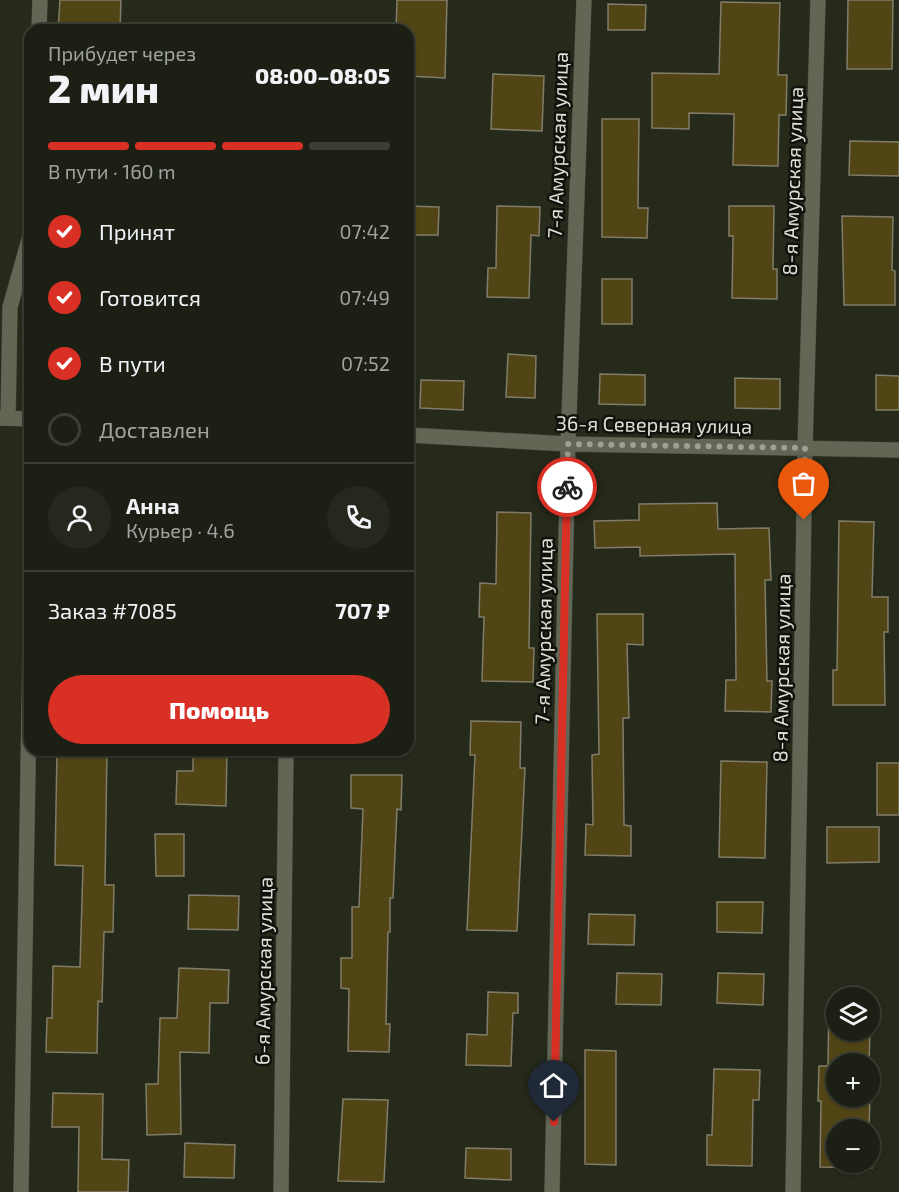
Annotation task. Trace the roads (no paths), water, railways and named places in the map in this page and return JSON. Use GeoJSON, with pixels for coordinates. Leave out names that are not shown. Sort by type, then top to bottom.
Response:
{"type":"FeatureCollection","features":[{"type":"Feature","properties":{"kind":"street"},"geometry":{"type":"LineString","coordinates":[[39,24],[40,0]]}},
{"type":"Feature","properties":{"kind":"street","name":"7-я Амурская улица"},"geometry":{"type":"LineString","coordinates":[[552,1192],[568,444],[584,0]]}},
{"type":"Feature","properties":{"kind":"street","name":"8-я Амурская улица"},"geometry":{"type":"LineString","coordinates":[[793,1192],[805,448],[818,0]]}},
{"type":"Feature","properties":{"kind":"street"},"geometry":{"type":"LineString","coordinates":[[24,257],[10,307],[4,418],[24,419]]}},
{"type":"Feature","properties":{"kind":"street","name":"36-я Северная улица"},"geometry":{"type":"LineString","coordinates":[[414,435],[568,444],[899,450]]}},
{"type":"Feature","properties":{"kind":"street"},"geometry":{"type":"LineString","coordinates":[[21,1192],[28,756]]}},
{"type":"Feature","properties":{"kind":"street","name":"6-я Амурская улица"},"geometry":{"type":"LineString","coordinates":[[281,1192],[286,756]]}}]}
